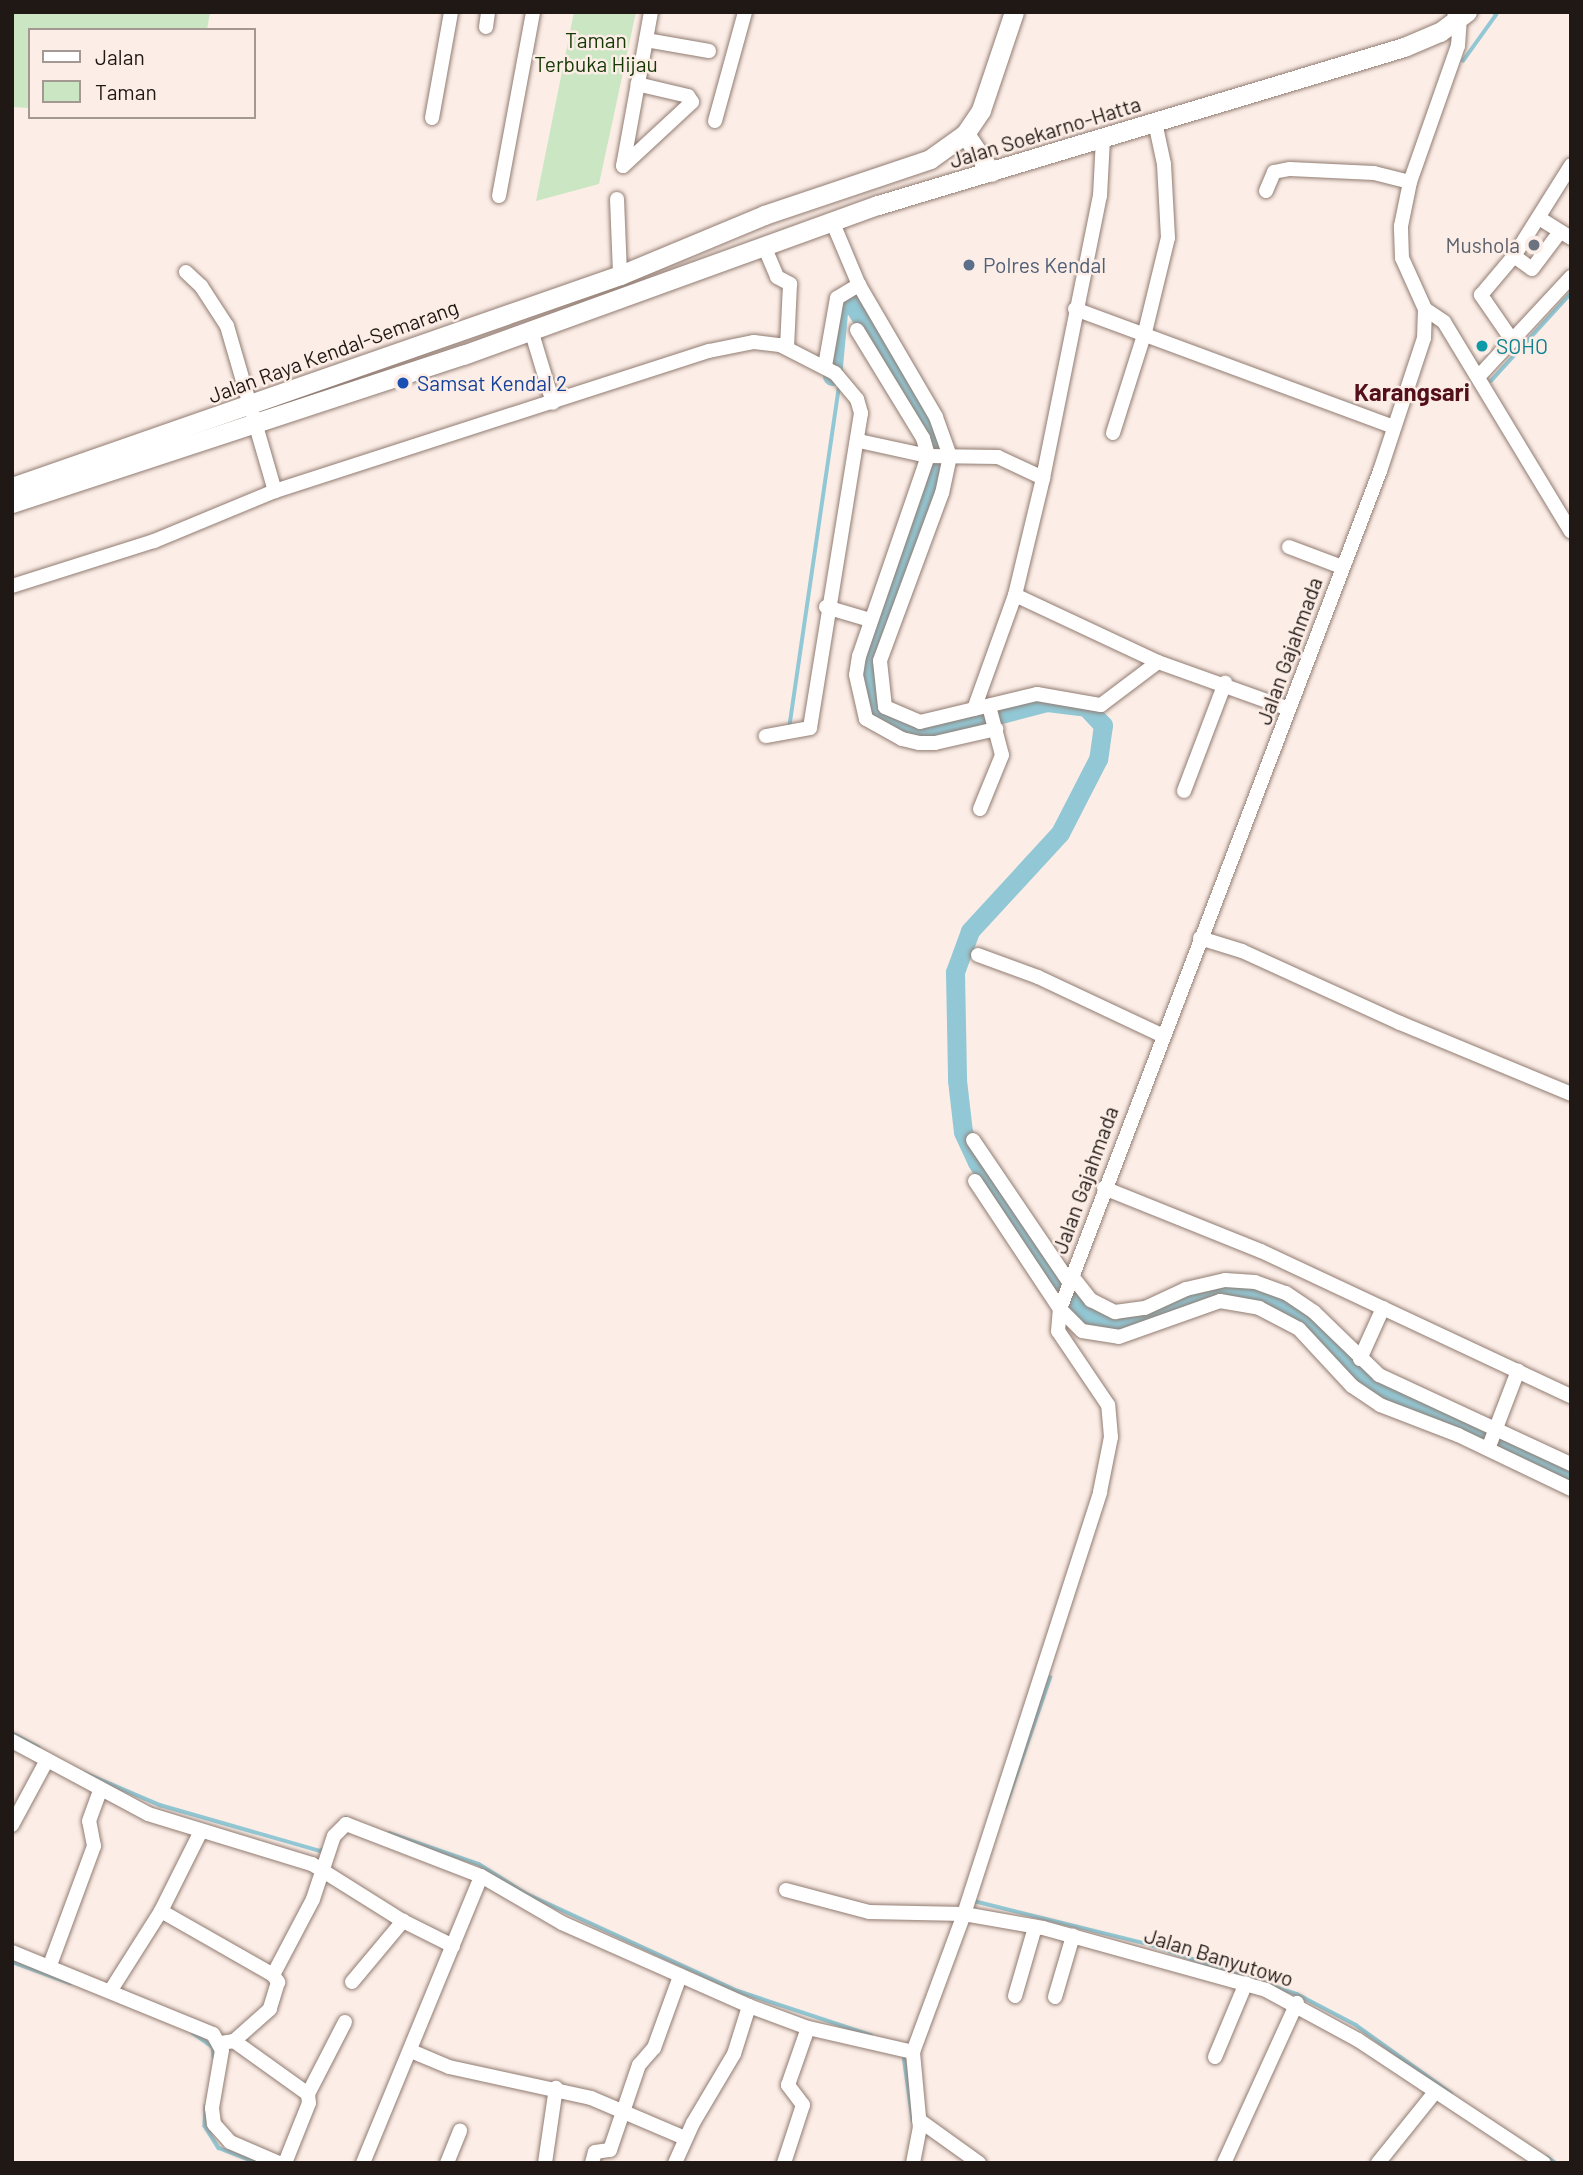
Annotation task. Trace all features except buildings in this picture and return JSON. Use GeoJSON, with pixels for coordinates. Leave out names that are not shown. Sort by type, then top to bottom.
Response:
{"type":"FeatureCollection","features":[{"type":"Feature","properties":{"kind":"highway"},"geometry":{"type":"LineString","coordinates":[[991,172],[965,134],[981,110],[1014,12]]}},
{"type":"Feature","properties":{"kind":"highway","name":"Jalan Soekarno-Hatta"},"geometry":{"type":"LineString","coordinates":[[632,294],[827,229],[899,199],[1404,47],[1440,33],[1460,14]]}},
{"type":"Feature","properties":{"kind":"highway","name":"Jalan Soekarno-Hatta"},"geometry":{"type":"LineString","coordinates":[[667,256],[810,198],[930,159],[965,134]]}},
{"type":"Feature","properties":{"kind":"highway","name":"Jalan Raya Kendal-Semarang"},"geometry":{"type":"LineString","coordinates":[[12,503],[667,256]]}},
{"type":"Feature","properties":{"kind":"highway","name":"Jalan Raya Kendal-Semarang"},"geometry":{"type":"LineString","coordinates":[[12,487],[531,330],[632,294]]}},
{"type":"Feature","properties":{"kind":"street"},"geometry":{"type":"LineString","coordinates":[[432,118],[451,12]]}},
{"type":"Feature","properties":{"kind":"street"},"geometry":{"type":"LineString","coordinates":[[499,196],[533,12]]}},
{"type":"Feature","properties":{"kind":"street"},"geometry":{"type":"LineString","coordinates":[[637,84],[688,96],[692,102],[623,166],[637,84],[652,12]]}},
{"type":"Feature","properties":{"kind":"street"},"geometry":{"type":"LineString","coordinates":[[715,121],[745,12]]}},
{"type":"Feature","properties":{"kind":"street","name":"Jalan Gajahmada"},"geometry":{"type":"LineString","coordinates":[[1066,1314],[1070,1282],[1113,1192],[1161,1035],[1208,942],[1277,704],[1342,567],[1424,338],[1425,309],[1402,258],[1401,226],[1410,183],[1450,69],[1460,14]]}},
{"type":"Feature","properties":{"kind":"street"},"geometry":{"type":"LineString","coordinates":[[646,40],[709,51]]}},
{"type":"Feature","properties":{"kind":"street"},"geometry":{"type":"LineString","coordinates":[[1113,433],[1145,332],[1167,237],[1164,164],[1155,122]]}},
{"type":"Feature","properties":{"kind":"street"},"geometry":{"type":"LineString","coordinates":[[974,709],[1015,595],[1043,478],[1074,309],[1100,196],[1103,139]]}},
{"type":"Feature","properties":{"kind":"street"},"geometry":{"type":"LineString","coordinates":[[1266,191],[1274,172],[1290,169],[1374,173],[1410,183]]}},
{"type":"Feature","properties":{"kind":"street"},"geometry":{"type":"LineString","coordinates":[[1512,340],[1481,298],[1514,256],[1568,174]]}},
{"type":"Feature","properties":{"kind":"street"},"geometry":{"type":"LineString","coordinates":[[617,199],[620,275]]}},
{"type":"Feature","properties":{"kind":"street"},"geometry":{"type":"LineString","coordinates":[[1514,256],[1532,269],[1565,235],[1539,218]]}},
{"type":"Feature","properties":{"kind":"street"},"geometry":{"type":"LineString","coordinates":[[827,229],[855,287],[936,417],[942,493],[880,661],[876,713]]}},
{"type":"Feature","properties":{"kind":"street"},"geometry":{"type":"LineString","coordinates":[[775,247],[777,277],[790,284],[787,347]]}},
{"type":"Feature","properties":{"kind":"street"},"geometry":{"type":"LineString","coordinates":[[186,272],[222,314],[275,491]]}},
{"type":"Feature","properties":{"kind":"street"},"geometry":{"type":"LineString","coordinates":[[1479,376],[1571,277]]}},
{"type":"Feature","properties":{"kind":"street"},"geometry":{"type":"LineString","coordinates":[[830,369],[837,298],[855,287]]}},
{"type":"Feature","properties":{"kind":"street"},"geometry":{"type":"LineString","coordinates":[[1074,309],[1145,332],[1394,427]]}},
{"type":"Feature","properties":{"kind":"street"},"geometry":{"type":"LineString","coordinates":[[1425,309],[1444,322],[1569,520]]}},
{"type":"Feature","properties":{"kind":"street"},"geometry":{"type":"LineString","coordinates":[[531,330],[554,403]]}},
{"type":"Feature","properties":{"kind":"street"},"geometry":{"type":"LineString","coordinates":[[857,330],[923,438],[938,456]]}},
{"type":"Feature","properties":{"kind":"street"},"geometry":{"type":"LineString","coordinates":[[12,586],[154,541],[275,491],[709,351],[754,342],[787,347],[830,369],[857,399],[859,441],[826,607],[810,728],[766,736]]}},
{"type":"Feature","properties":{"kind":"street"},"geometry":{"type":"LineString","coordinates":[[859,441],[938,456],[998,457],[1043,478]]}},
{"type":"Feature","properties":{"kind":"street"},"geometry":{"type":"LineString","coordinates":[[938,456],[870,620],[856,674],[876,713],[902,739],[935,743],[995,727]]}},
{"type":"Feature","properties":{"kind":"street"},"geometry":{"type":"LineString","coordinates":[[1289,547],[1342,567]]}},
{"type":"Feature","properties":{"kind":"street"},"geometry":{"type":"LineString","coordinates":[[1015,595],[1158,662],[1225,683],[1277,704]]}},
{"type":"Feature","properties":{"kind":"street"},"geometry":{"type":"LineString","coordinates":[[826,607],[870,620]]}},
{"type":"Feature","properties":{"kind":"street"},"geometry":{"type":"LineString","coordinates":[[876,713],[919,722],[1047,694],[1108,704],[1158,662]]}},
{"type":"Feature","properties":{"kind":"street"},"geometry":{"type":"LineString","coordinates":[[1184,791],[1225,683]]}},
{"type":"Feature","properties":{"kind":"street"},"geometry":{"type":"LineString","coordinates":[[979,809],[1002,755],[989,708]]}},
{"type":"Feature","properties":{"kind":"street"},"geometry":{"type":"LineString","coordinates":[[1208,942],[1242,951],[1400,1023],[1571,1094]]}},
{"type":"Feature","properties":{"kind":"street"},"geometry":{"type":"LineString","coordinates":[[978,955],[1038,977],[1161,1035]]}},
{"type":"Feature","properties":{"kind":"street"},"geometry":{"type":"LineString","coordinates":[[973,1140],[1070,1282],[1091,1300],[1115,1312],[1145,1308],[1203,1283],[1255,1282],[1286,1293],[1314,1312],[1360,1359],[1405,1390],[1493,1439],[1571,1489]]}},
{"type":"Feature","properties":{"kind":"street"},"geometry":{"type":"LineString","coordinates":[[975,1181],[1066,1314],[1094,1336],[1119,1337],[1147,1330],[1203,1305],[1220,1301],[1259,1308],[1299,1329],[1352,1386],[1380,1405],[1571,1464]]}},
{"type":"Feature","properties":{"kind":"street"},"geometry":{"type":"LineString","coordinates":[[1113,1192],[1383,1308],[1571,1396]]}},
{"type":"Feature","properties":{"kind":"street"},"geometry":{"type":"LineString","coordinates":[[1360,1359],[1383,1308]]}},
{"type":"Feature","properties":{"kind":"street"},"geometry":{"type":"LineString","coordinates":[[913,2163],[920,2124],[906,2052],[964,1914],[1100,1492],[1111,1437],[1108,1405],[1058,1331],[1066,1314]]}},
{"type":"Feature","properties":{"kind":"street"},"geometry":{"type":"LineString","coordinates":[[1493,1439],[1518,1371]]}},
{"type":"Feature","properties":{"kind":"street"},"geometry":{"type":"LineString","coordinates":[[12,1741],[148,1814],[325,1871],[403,1921],[453,1946]]}},
{"type":"Feature","properties":{"kind":"street"},"geometry":{"type":"LineString","coordinates":[[12,1825],[47,1760]]}},
{"type":"Feature","properties":{"kind":"street"},"geometry":{"type":"LineString","coordinates":[[50,1965],[94,1846],[89,1821],[100,1790]]}},
{"type":"Feature","properties":{"kind":"street"},"geometry":{"type":"LineString","coordinates":[[273,1975],[325,1871],[334,1836],[346,1824],[481,1876],[562,1923],[749,2006],[808,2028],[906,2052]]}},
{"type":"Feature","properties":{"kind":"street"},"geometry":{"type":"LineString","coordinates":[[111,1990],[161,1911],[201,1831]]}},
{"type":"Feature","properties":{"kind":"street"},"geometry":{"type":"LineString","coordinates":[[363,2163],[481,1876]]}},
{"type":"Feature","properties":{"kind":"street","name":"Jalan Banyutowo"},"geometry":{"type":"LineString","coordinates":[[786,1890],[869,1912],[964,1914],[1035,1927],[1246,1983],[1297,2003],[1544,2163]]}},
{"type":"Feature","properties":{"kind":"street"},"geometry":{"type":"LineString","coordinates":[[161,1911],[273,1975],[279,1989],[277,1998],[228,2042],[212,2108],[214,2124],[230,2142],[279,2163]]}},
{"type":"Feature","properties":{"kind":"street"},"geometry":{"type":"LineString","coordinates":[[352,1982],[403,1921]]}},
{"type":"Feature","properties":{"kind":"street"},"geometry":{"type":"LineString","coordinates":[[1015,1996],[1035,1927]]}},
{"type":"Feature","properties":{"kind":"street"},"geometry":{"type":"LineString","coordinates":[[1055,1997],[1073,1936]]}},
{"type":"Feature","properties":{"kind":"street"},"geometry":{"type":"LineString","coordinates":[[12,1952],[203,2028],[308,2094]]}},
{"type":"Feature","properties":{"kind":"street"},"geometry":{"type":"LineString","coordinates":[[592,2163],[595,2152],[610,2150],[639,2065],[654,2048],[680,1976]]}},
{"type":"Feature","properties":{"kind":"street"},"geometry":{"type":"LineString","coordinates":[[1216,2057],[1246,1983]]}},
{"type":"Feature","properties":{"kind":"street"},"geometry":{"type":"LineString","coordinates":[[1224,2163],[1297,2003]]}},
{"type":"Feature","properties":{"kind":"street"},"geometry":{"type":"LineString","coordinates":[[676,2163],[685,2138],[734,2054],[749,2006]]}},
{"type":"Feature","properties":{"kind":"street"},"geometry":{"type":"LineString","coordinates":[[285,2163],[309,2103],[308,2094],[345,2022]]}},
{"type":"Feature","properties":{"kind":"street"},"geometry":{"type":"LineString","coordinates":[[784,2163],[803,2105],[788,2085],[808,2028]]}},
{"type":"Feature","properties":{"kind":"street"},"geometry":{"type":"LineString","coordinates":[[411,2051],[449,2067],[556,2088],[623,2110],[685,2138]]}},
{"type":"Feature","properties":{"kind":"street"},"geometry":{"type":"LineString","coordinates":[[545,2163],[556,2088]]}},
{"type":"Feature","properties":{"kind":"street"},"geometry":{"type":"LineString","coordinates":[[1378,2163],[1435,2092]]}},
{"type":"Feature","properties":{"kind":"street"},"geometry":{"type":"LineString","coordinates":[[920,2124],[979,2163]]}},
{"type":"Feature","properties":{"kind":"street"},"geometry":{"type":"LineString","coordinates":[[447,2163],[460,2130]]}},
{"type":"Feature","properties":{"kind":"green space"},"geometry":{"type":"Polygon","coordinates":[[[12,12],[210,12],[207,28],[28,28],[28,108],[12,107],[12,12]]]}},
{"type":"Feature","properties":{"kind":"green space","name":"Taman Terbuka Hijau"},"geometry":{"type":"Polygon","coordinates":[[[574,12],[636,12],[599,184],[536,201],[574,12]]]}},
{"type":"Feature","properties":{"kind":"waterway"},"geometry":{"type":"LineString","coordinates":[[1463,61],[1496,15],[1493,12]]}},
{"type":"Feature","properties":{"kind":"waterway"},"geometry":{"type":"LineString","coordinates":[[1491,381],[1571,293]]}},
{"type":"Feature","properties":{"kind":"waterway"},"geometry":{"type":"LineString","coordinates":[[832,376],[839,302],[848,297],[924,418],[937,449],[931,488],[874,644],[869,677],[878,717],[918,730],[944,729],[1047,702],[1086,707],[1103,725],[1098,759],[1060,833],[970,931],[955,972],[957,1080],[963,1132],[977,1162],[1059,1288],[1093,1320],[1106,1323],[1143,1319],[1204,1293],[1242,1291],[1271,1299],[1303,1317],[1351,1367],[1389,1397],[1458,1423],[1571,1476]]}},
{"type":"Feature","properties":{"kind":"waterway"},"geometry":{"type":"LineString","coordinates":[[789,729],[839,387]]}},
{"type":"Feature","properties":{"kind":"waterway"},"geometry":{"type":"LineString","coordinates":[[1005,1808],[1050,1678]]}},
{"type":"Feature","properties":{"kind":"waterway"},"geometry":{"type":"LineString","coordinates":[[12,1733],[38,1747]]}},
{"type":"Feature","properties":{"kind":"waterway"},"geometry":{"type":"LineString","coordinates":[[85,1773],[160,1805],[320,1851],[325,1848]]}},
{"type":"Feature","properties":{"kind":"waterway"},"geometry":{"type":"LineString","coordinates":[[334,1829],[346,1818]]}},
{"type":"Feature","properties":{"kind":"waterway"},"geometry":{"type":"LineString","coordinates":[[389,1833],[479,1864],[525,1893],[738,1991],[871,2035]]}},
{"type":"Feature","properties":{"kind":"waterway"},"geometry":{"type":"LineString","coordinates":[[974,1901],[1148,1944],[1297,1994],[1356,2025],[1451,2093]]}},
{"type":"Feature","properties":{"kind":"waterway"},"geometry":{"type":"LineString","coordinates":[[12,1962],[70,1983]]}},
{"type":"Feature","properties":{"kind":"waterway"},"geometry":{"type":"LineString","coordinates":[[193,2033],[213,2047],[214,2057]]}},
{"type":"Feature","properties":{"kind":"waterway"},"geometry":{"type":"LineString","coordinates":[[904,2056],[913,2120]]}},
{"type":"Feature","properties":{"kind":"waterway"},"geometry":{"type":"LineString","coordinates":[[206,2106],[205,2126],[219,2148],[257,2163]]}},
{"type":"Feature","properties":{"kind":"waterway"},"geometry":{"type":"LineString","coordinates":[[1547,2157],[1556,2163]]}},
{"type":"Feature","properties":{"kind":"place","name":"Mushola"},"geometry":{"type":"Point","coordinates":[1534,245]}},
{"type":"Feature","properties":{"kind":"place","name":"Polres Kendal"},"geometry":{"type":"Point","coordinates":[969,265]}},
{"type":"Feature","properties":{"kind":"place","name":"SOHO"},"geometry":{"type":"Point","coordinates":[1482,346]}},
{"type":"Feature","properties":{"kind":"place","name":"Samsat Kendal 2"},"geometry":{"type":"Point","coordinates":[403,383]}},
{"type":"Feature","properties":{"kind":"district","name":"Karangsari"},"geometry":{"type":"Point","coordinates":[1412,392]}}]}
